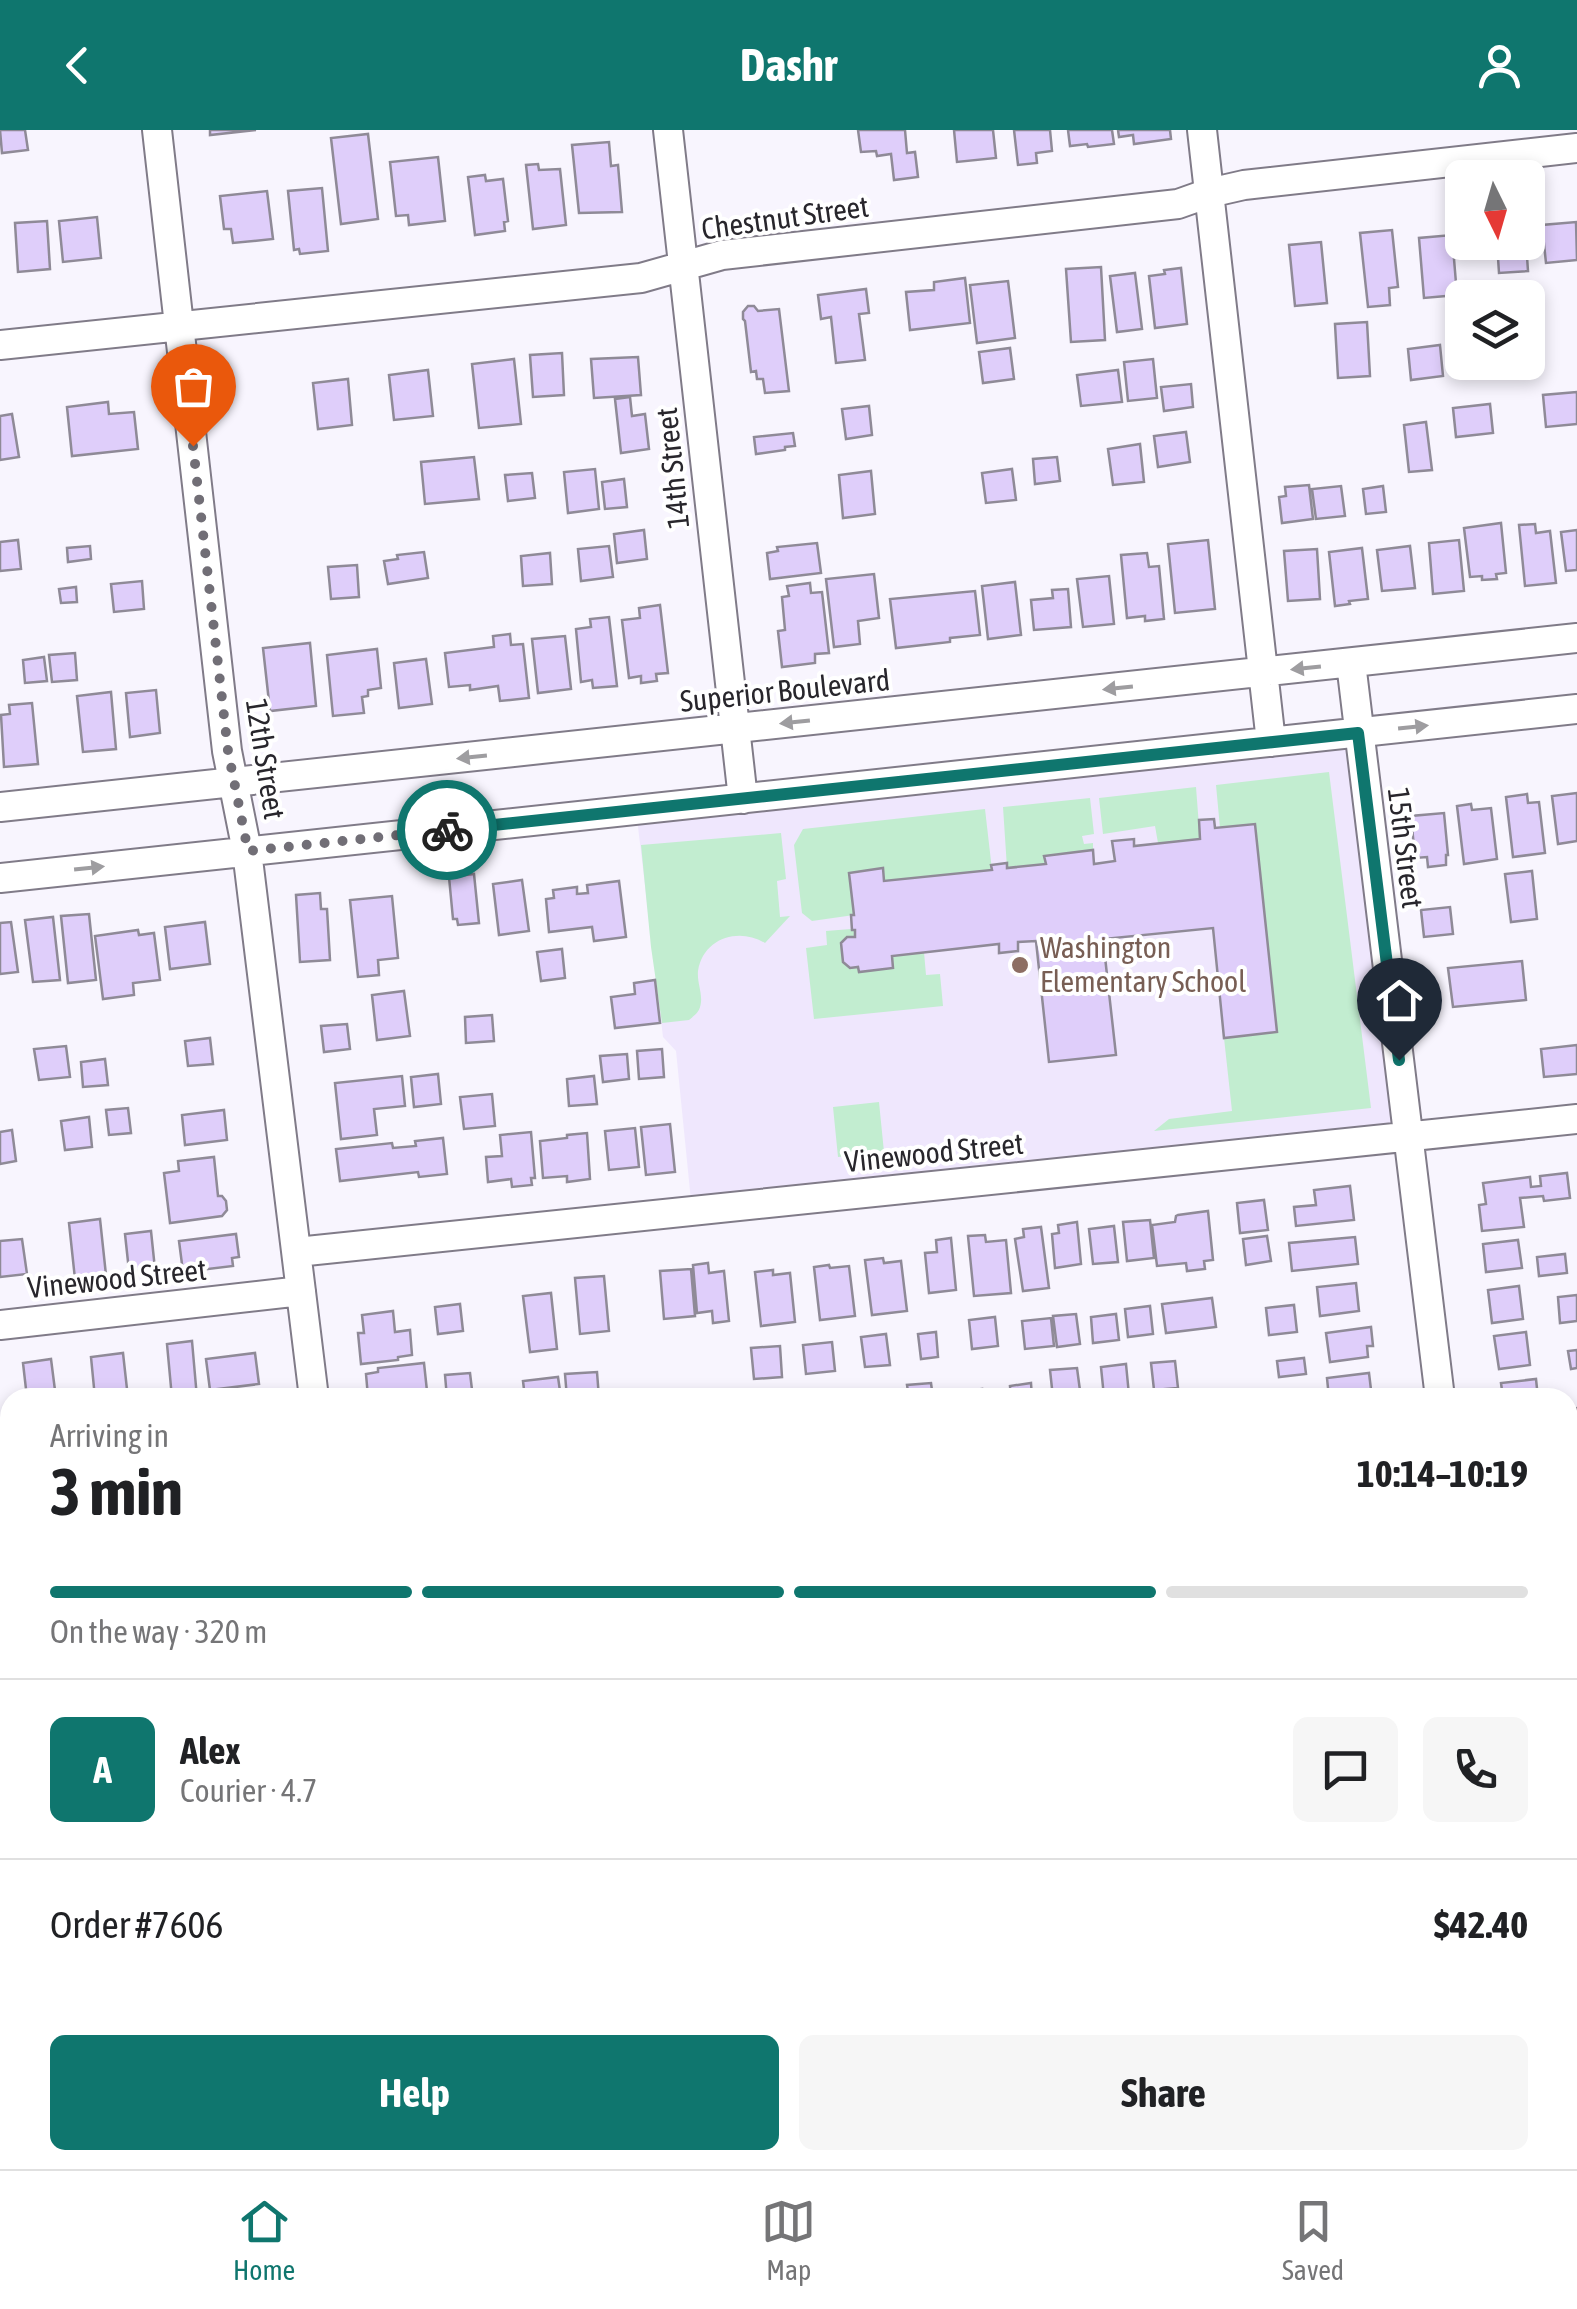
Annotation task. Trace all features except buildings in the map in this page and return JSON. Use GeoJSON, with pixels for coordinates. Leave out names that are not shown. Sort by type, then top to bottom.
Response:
{"type":"FeatureCollection","features":[{"type":"Feature","properties":{"kind":"street","name":"12th Street"},"geometry":{"type":"LineString","coordinates":[[158,130],[228,751],[248,851],[313,1388]]}},
{"type":"Feature","properties":{"kind":"street","name":"14th Street"},"geometry":{"type":"LineString","coordinates":[[668,130],[743,799]]}},
{"type":"Feature","properties":{"kind":"street"},"geometry":{"type":"LineString","coordinates":[[1202,130],[1271,742]]}},
{"type":"Feature","properties":{"kind":"street","name":"Chestnut Street"},"geometry":{"type":"LineString","coordinates":[[0,345],[641,278],[722,256],[1178,204],[1244,185],[1577,148]]}},
{"type":"Feature","properties":{"kind":"street","name":"Superior Boulevard"},"geometry":{"type":"LineString","coordinates":[[0,807],[1577,638]]}},
{"type":"Feature","properties":{"kind":"street","name":"15th Street"},"geometry":{"type":"LineString","coordinates":[[1351,663],[1439,1388]]}},
{"type":"Feature","properties":{"kind":"street"},"geometry":{"type":"LineString","coordinates":[[0,878],[1577,709]]}},
{"type":"Feature","properties":{"kind":"street","name":"Vinewood Street"},"geometry":{"type":"LineString","coordinates":[[297,1252],[1577,1118]]}},
{"type":"Feature","properties":{"kind":"street","name":"Vinewood Street"},"geometry":{"type":"LineString","coordinates":[[0,1325],[302,1291]]}},
{"type":"Feature","properties":{"kind":"shaded area","name":"Washington Elementary School"},"geometry":{"type":"Polygon","coordinates":[[[1358,733],[1408,1136],[692,1211],[676,1051],[663,1037],[636,810],[1358,733]]]}},
{"type":"Feature","properties":{"kind":"green space"},"geometry":{"type":"Polygon","coordinates":[[[1329,772],[1371,1108],[1154,1131],[1169,1119],[1232,1111],[1224,1038],[1277,1032],[1255,824],[1220,828],[1216,785],[1329,772]]]}},
{"type":"Feature","properties":{"kind":"green space"},"geometry":{"type":"Polygon","coordinates":[[[1196,787],[1200,839],[1158,843],[1155,826],[1103,834],[1099,798],[1196,787]]]}},
{"type":"Feature","properties":{"kind":"green space"},"geometry":{"type":"Polygon","coordinates":[[[1090,798],[1094,834],[1082,836],[1084,844],[1093,843],[1093,850],[1045,856],[1046,864],[1007,868],[1003,807],[1090,798]]]}},
{"type":"Feature","properties":{"kind":"green space"},"geometry":{"type":"Polygon","coordinates":[[[985,809],[992,870],[884,881],[883,868],[849,873],[854,915],[812,921],[802,913],[794,845],[803,829],[985,809]]]}},
{"type":"Feature","properties":{"kind":"green space"},"geometry":{"type":"Polygon","coordinates":[[[781,833],[786,879],[777,881],[780,917],[790,916],[765,943],[734,936],[715,943],[707,950],[698,971],[699,1011],[689,1020],[662,1023],[641,845],[781,833]]]}},
{"type":"Feature","properties":{"kind":"green space"},"geometry":{"type":"Polygon","coordinates":[[[855,930],[855,937],[847,937],[850,968],[893,968],[892,956],[924,952],[926,975],[940,974],[943,1006],[814,1019],[806,948],[827,945],[826,931],[855,930]]]}},
{"type":"Feature","properties":{"kind":"green space"},"geometry":{"type":"Polygon","coordinates":[[[879,1102],[884,1152],[838,1157],[833,1107],[879,1102]]]}},
{"type":"Feature","properties":{"kind":"way so far"},"geometry":{"type":"LineString","coordinates":[[193,446],[228,751],[248,851],[447,830]]}},
{"type":"Feature","properties":{"kind":"place","name":"Washington Elementary School"},"geometry":{"type":"Point","coordinates":[1020,965]}},
{"type":"Feature","properties":{"kind":"route"},"geometry":{"type":"LineString","coordinates":[[447,830],[1358,733],[1399,1060]]}}]}
